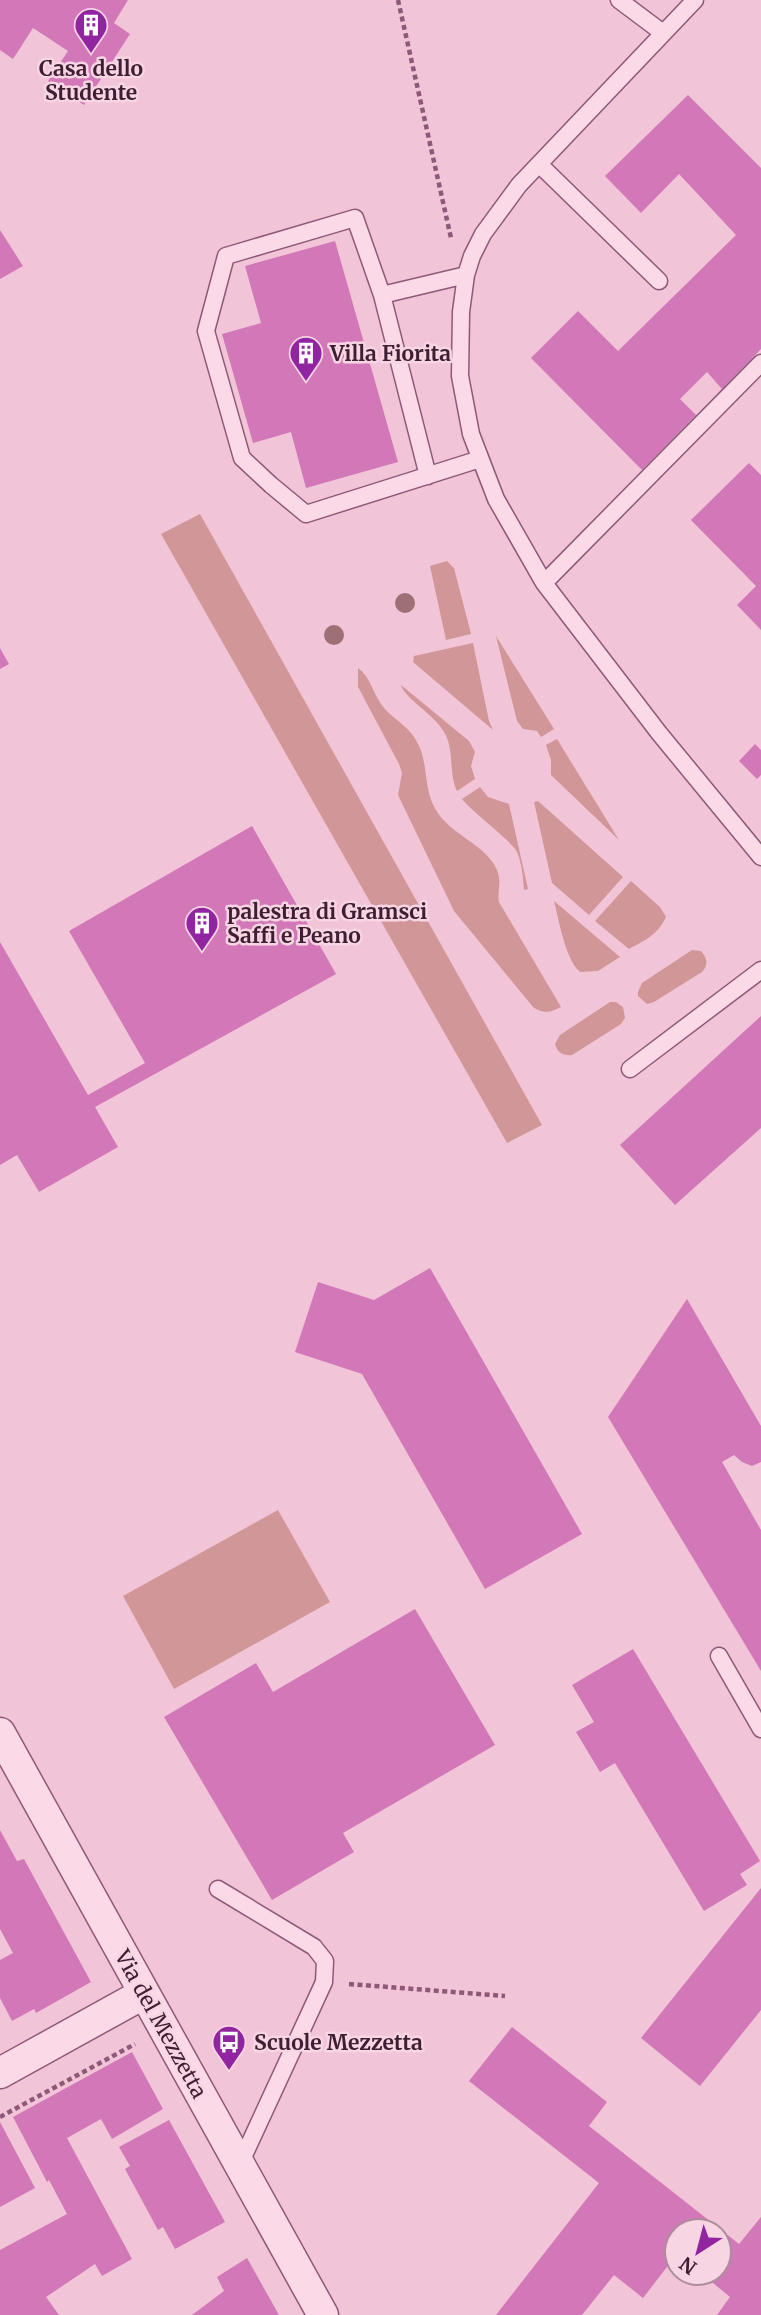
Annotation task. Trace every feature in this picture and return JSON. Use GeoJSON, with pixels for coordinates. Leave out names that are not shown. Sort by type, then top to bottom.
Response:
{"type":"FeatureCollection","features":[{"type":"Feature","properties":{"kind":"street","name":"Via del Mezzetta"},"geometry":{"type":"LineString","coordinates":[[0,1733],[323,2315]]}},
{"type":"Feature","properties":{"kind":"street"},"geometry":{"type":"LineString","coordinates":[[0,2073],[143,1994]]}},
{"type":"Feature","properties":{"kind":"lane"},"geometry":{"type":"LineString","coordinates":[[619,0],[663,33]]}},
{"type":"Feature","properties":{"kind":"lane"},"geometry":{"type":"LineString","coordinates":[[695,0],[539,164],[498,211],[482,234],[466,275],[461,312],[460,376],[465,411],[496,499],[544,583],[659,733],[761,857]]}},
{"type":"Feature","properties":{"kind":"lane"},"geometry":{"type":"LineString","coordinates":[[539,164],[659,281]]}},
{"type":"Feature","properties":{"kind":"lane"},"geometry":{"type":"LineString","coordinates":[[428,475],[382,295],[355,218],[226,256],[205,331],[242,458],[306,514],[480,459]]}},
{"type":"Feature","properties":{"kind":"lane"},"geometry":{"type":"LineString","coordinates":[[382,295],[466,275]]}},
{"type":"Feature","properties":{"kind":"lane"},"geometry":{"type":"LineString","coordinates":[[544,583],[761,363]]}},
{"type":"Feature","properties":{"kind":"lane"},"geometry":{"type":"LineString","coordinates":[[630,1069],[761,970]]}},
{"type":"Feature","properties":{"kind":"lane"},"geometry":{"type":"LineString","coordinates":[[719,1656],[761,1728]]}},
{"type":"Feature","properties":{"kind":"lane"},"geometry":{"type":"LineString","coordinates":[[218,1889],[314,1947],[325,1961],[324,1982],[240,2164]]}},
{"type":"Feature","properties":{"kind":"path"},"geometry":{"type":"LineString","coordinates":[[398,0],[453,245],[472,256]]}},
{"type":"Feature","properties":{"kind":"path"},"geometry":{"type":"LineString","coordinates":[[324,1982],[505,1996]]}},
{"type":"Feature","properties":{"kind":"path"},"geometry":{"type":"LineString","coordinates":[[0,2117],[135,2044]]}},
{"type":"Feature","properties":{"kind":"shaded area"},"geometry":{"type":"Polygon","coordinates":[[[200,514],[542,1125],[507,1143],[161,534],[200,514]]]}},
{"type":"Feature","properties":{"kind":"shaded area"},"geometry":{"type":"Polygon","coordinates":[[[447,561],[454,568],[471,634],[446,640],[430,566],[447,561]]]}},
{"type":"Feature","properties":{"kind":"shaded area"},"geometry":{"type":"Polygon","coordinates":[[[496,636],[554,729],[541,737],[537,731],[523,729],[517,721],[496,636]]]}},
{"type":"Feature","properties":{"kind":"shaded area"},"geometry":{"type":"Polygon","coordinates":[[[473,643],[493,730],[413,662],[414,656],[473,643]]]}},
{"type":"Feature","properties":{"kind":"shaded area"},"geometry":{"type":"Polygon","coordinates":[[[358,668],[381,704],[416,740],[432,803],[442,819],[492,861],[498,874],[499,902],[561,1007],[547,1012],[533,1007],[454,911],[398,795],[402,773],[358,687],[358,668]]]}},
{"type":"Feature","properties":{"kind":"shaded area"},"geometry":{"type":"Polygon","coordinates":[[[401,685],[469,741],[475,752],[471,766],[475,779],[457,791],[444,732],[401,685]]]}},
{"type":"Feature","properties":{"kind":"shaded area"},"geometry":{"type":"Polygon","coordinates":[[[557,739],[619,840],[551,775],[551,760],[546,745],[557,739]]]}},
{"type":"Feature","properties":{"kind":"shaded area"},"geometry":{"type":"Polygon","coordinates":[[[480,787],[488,797],[509,804],[528,889],[524,890],[520,861],[514,847],[462,799],[480,787]]]}},
{"type":"Feature","properties":{"kind":"shaded area"},"geometry":{"type":"Polygon","coordinates":[[[538,801],[623,877],[589,915],[552,883],[534,802],[538,801]]]}},
{"type":"Feature","properties":{"kind":"shaded area"},"geometry":{"type":"Polygon","coordinates":[[[631,881],[660,907],[666,917],[655,932],[629,949],[595,921],[631,881]]]}},
{"type":"Feature","properties":{"kind":"shaded area"},"geometry":{"type":"Polygon","coordinates":[[[554,901],[620,957],[598,971],[580,972],[566,949],[554,901]]]}},
{"type":"Feature","properties":{"kind":"shaded area"},"geometry":{"type":"Polygon","coordinates":[[[692,950],[701,951],[705,956],[706,964],[702,972],[654,1002],[647,1004],[638,996],[642,983],[692,950]]]}},
{"type":"Feature","properties":{"kind":"shaded area"},"geometry":{"type":"Polygon","coordinates":[[[610,1002],[616,1002],[623,1007],[625,1018],[621,1024],[572,1055],[559,1052],[555,1044],[560,1035],[610,1002]]]}},
{"type":"Feature","properties":{"kind":"shaded area"},"geometry":{"type":"Polygon","coordinates":[[[278,1510],[330,1602],[174,1689],[123,1596],[278,1510]]]}},
{"type":"Feature","properties":{"kind":"building","name":"Casa dello Studente"},"geometry":{"type":"Polygon","coordinates":[[[0,0],[128,0],[114,23],[130,34],[84,105],[48,81],[68,51],[33,28],[13,59],[0,50],[0,0]]]}},
{"type":"Feature","properties":{"kind":"building"},"geometry":{"type":"Polygon","coordinates":[[[688,95],[761,168],[761,349],[722,389],[707,372],[680,399],[696,415],[642,470],[531,358],[578,311],[618,351],[736,235],[679,174],[641,213],[605,176],[688,95]]]}},
{"type":"Feature","properties":{"kind":"building"},"geometry":{"type":"Polygon","coordinates":[[[0,230],[23,266],[0,279],[0,230]]]}},
{"type":"Feature","properties":{"kind":"building","name":"Villa Fiorita"},"geometry":{"type":"Polygon","coordinates":[[[335,241],[398,462],[306,488],[291,432],[253,443],[222,334],[261,323],[245,266],[335,241]]]}},
{"type":"Feature","properties":{"kind":"building"},"geometry":{"type":"Polygon","coordinates":[[[749,463],[761,475],[761,630],[737,605],[756,586],[691,520],[749,463]]]}},
{"type":"Feature","properties":{"kind":"building"},"geometry":{"type":"Polygon","coordinates":[[[0,648],[9,664],[0,669],[0,648]]]}},
{"type":"Feature","properties":{"kind":"building"},"geometry":{"type":"Polygon","coordinates":[[[755,744],[761,750],[761,775],[757,779],[739,761],[755,744]]]}},
{"type":"Feature","properties":{"kind":"building","name":"palestra di Gramsci Saffi e Peano"},"geometry":{"type":"Polygon","coordinates":[[[252,826],[336,974],[95,1107],[118,1147],[39,1192],[17,1155],[0,1165],[0,942],[88,1095],[145,1063],[69,931],[252,826]]]}},
{"type":"Feature","properties":{"kind":"building"},"geometry":{"type":"Polygon","coordinates":[[[761,1016],[761,1128],[675,1205],[620,1145],[761,1016]]]}},
{"type":"Feature","properties":{"kind":"building"},"geometry":{"type":"Polygon","coordinates":[[[430,1268],[582,1534],[485,1589],[362,1374],[295,1352],[318,1282],[374,1300],[430,1268]]]}},
{"type":"Feature","properties":{"kind":"building"},"geometry":{"type":"Polygon","coordinates":[[[687,1299],[761,1426],[761,1462],[752,1466],[734,1455],[722,1462],[761,1530],[761,1671],[608,1417],[687,1299]]]}},
{"type":"Feature","properties":{"kind":"building"},"geometry":{"type":"Polygon","coordinates":[[[415,1609],[495,1745],[343,1833],[354,1852],[272,1900],[164,1717],[256,1663],[273,1692],[415,1609]]]}},
{"type":"Feature","properties":{"kind":"building"},"geometry":{"type":"Polygon","coordinates":[[[633,1649],[760,1861],[740,1874],[747,1885],[704,1911],[615,1763],[600,1772],[576,1732],[594,1722],[572,1685],[633,1649]]]}},
{"type":"Feature","properties":{"kind":"building"},"geometry":{"type":"Polygon","coordinates":[[[0,1830],[17,1861],[24,1859],[91,1982],[36,2013],[34,2009],[12,2021],[0,1998],[0,1960],[13,1953],[0,1929],[0,1830]]]}},
{"type":"Feature","properties":{"kind":"building"},"geometry":{"type":"Polygon","coordinates":[[[761,1888],[761,2010],[700,2086],[641,2038],[761,1888]]]}},
{"type":"Feature","properties":{"kind":"building"},"geometry":{"type":"Polygon","coordinates":[[[512,2027],[607,2102],[589,2126],[705,2217],[663,2217],[663,2272],[643,2298],[614,2275],[582,2315],[496,2315],[599,2183],[469,2081],[512,2027]]]}},
{"type":"Feature","properties":{"kind":"building"},"geometry":{"type":"Polygon","coordinates":[[[132,2052],[163,2109],[112,2139],[101,2119],[67,2138],[132,2259],[102,2276],[95,2264],[46,2297],[59,2315],[0,2315],[0,2250],[67,2214],[13,2117],[132,2052]]]}},
{"type":"Feature","properties":{"kind":"building"},"geometry":{"type":"Polygon","coordinates":[[[169,2120],[225,2222],[175,2249],[163,2227],[158,2230],[125,2169],[130,2166],[119,2147],[169,2120]]]}},
{"type":"Feature","properties":{"kind":"building"},"geometry":{"type":"Polygon","coordinates":[[[0,2122],[35,2188],[0,2207],[0,2122]]]}},
{"type":"Feature","properties":{"kind":"building"},"geometry":{"type":"Polygon","coordinates":[[[761,2217],[761,2315],[717,2315],[730,2297],[718,2287],[733,2287],[733,2239],[739,2244],[761,2217]]]}},
{"type":"Feature","properties":{"kind":"building"},"geometry":{"type":"Polygon","coordinates":[[[247,2258],[279,2315],[192,2315],[224,2291],[217,2277],[247,2258]]]}},
{"type":"Feature","properties":{"kind":"place","name":"Casa dello Studente"},"geometry":{"type":"Point","coordinates":[91,55]}},
{"type":"Feature","properties":{"kind":"place","name":"Villa Fiorita"},"geometry":{"type":"Point","coordinates":[306,383]}},
{"type":"Feature","properties":{"kind":"place","name":"palestra di Gramsci Saffi e Peano"},"geometry":{"type":"Point","coordinates":[202,953]}},
{"type":"Feature","properties":{"kind":"place","name":"Scuole Mezzetta"},"geometry":{"type":"Point","coordinates":[229,2072]}}]}
